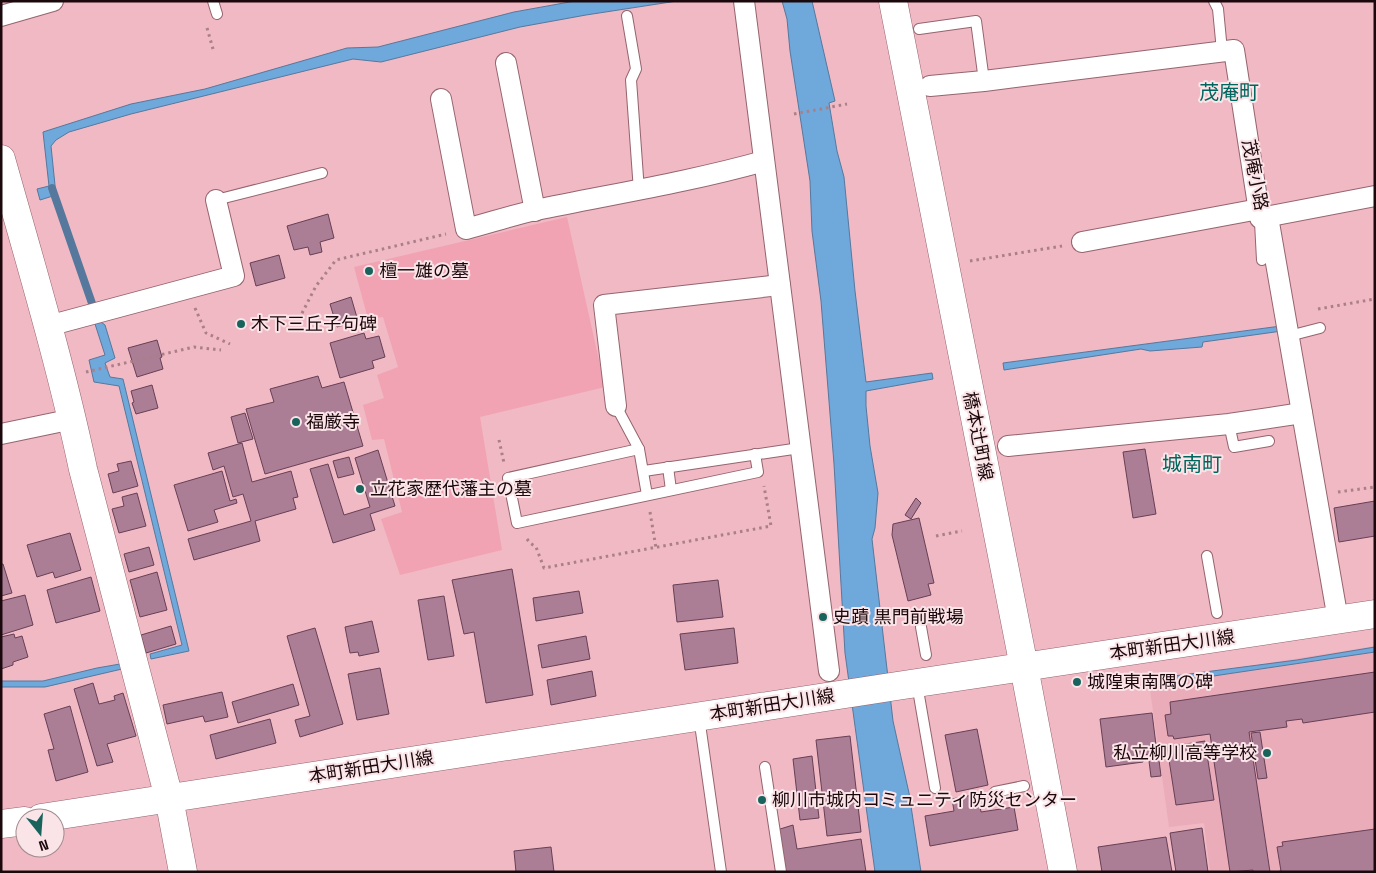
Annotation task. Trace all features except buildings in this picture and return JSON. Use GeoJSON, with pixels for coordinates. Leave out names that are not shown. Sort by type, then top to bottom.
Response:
{"type":"FeatureCollection","features":[{"type":"Feature","properties":{"kind":"main road","name":"橋本辻町線"},"geometry":{"type":"LineString","coordinates":[[893,1],[1063,872]]}},
{"type":"Feature","properties":{"kind":"main road"},"geometry":{"type":"LineString","coordinates":[[1,159],[73,419],[83,469],[169,798],[183,872]]}},
{"type":"Feature","properties":{"kind":"main road","name":"本町新田大川線"},"geometry":{"type":"LineString","coordinates":[[65,814],[847,693],[1375,614]]}},
{"type":"Feature","properties":{"kind":"main road"},"geometry":{"type":"LineString","coordinates":[[1,824],[15,822]]}},
{"type":"Feature","properties":{"kind":"street"},"geometry":{"type":"LineString","coordinates":[[1,16],[53,1]]}},
{"type":"Feature","properties":{"kind":"street"},"geometry":{"type":"LineString","coordinates":[[744,1],[829,671]]}},
{"type":"Feature","properties":{"kind":"street"},"geometry":{"type":"LineString","coordinates":[[930,86],[1228,51]]}},
{"type":"Feature","properties":{"kind":"street","name":"茂庵小路"},"geometry":{"type":"LineString","coordinates":[[1228,51],[1262,215],[1375,196]]}},
{"type":"Feature","properties":{"kind":"street"},"geometry":{"type":"LineString","coordinates":[[506,63],[534,211]]}},
{"type":"Feature","properties":{"kind":"street"},"geometry":{"type":"LineString","coordinates":[[441,99],[466,229],[534,211],[639,191],[764,161]]}},
{"type":"Feature","properties":{"kind":"street"},"geometry":{"type":"LineString","coordinates":[[48,326],[234,276],[216,200]]}},
{"type":"Feature","properties":{"kind":"street"},"geometry":{"type":"LineString","coordinates":[[1082,242],[1262,215],[1289,336],[1338,620]]}},
{"type":"Feature","properties":{"kind":"street"},"geometry":{"type":"LineString","coordinates":[[616,406],[604,305],[780,285]]}},
{"type":"Feature","properties":{"kind":"street"},"geometry":{"type":"LineString","coordinates":[[1008,446],[1229,424],[1302,414]]}},
{"type":"Feature","properties":{"kind":"street"},"geometry":{"type":"LineString","coordinates":[[1,434],[73,419]]}},
{"type":"Feature","properties":{"kind":"lane"},"geometry":{"type":"LineString","coordinates":[[214,1],[217,14]]}},
{"type":"Feature","properties":{"kind":"lane"},"geometry":{"type":"LineString","coordinates":[[1214,1],[1218,9],[1228,51]]}},
{"type":"Feature","properties":{"kind":"lane"},"geometry":{"type":"LineString","coordinates":[[627,16],[636,69],[631,80],[639,191]]}},
{"type":"Feature","properties":{"kind":"lane"},"geometry":{"type":"LineString","coordinates":[[919,29],[976,21],[984,81]]}},
{"type":"Feature","properties":{"kind":"lane"},"geometry":{"type":"LineString","coordinates":[[216,200],[322,173]]}},
{"type":"Feature","properties":{"kind":"lane"},"geometry":{"type":"LineString","coordinates":[[1262,215],[1262,260]]}},
{"type":"Feature","properties":{"kind":"lane"},"geometry":{"type":"LineString","coordinates":[[1289,336],[1320,328]]}},
{"type":"Feature","properties":{"kind":"lane"},"geometry":{"type":"LineString","coordinates":[[616,406],[639,449],[647,494]]}},
{"type":"Feature","properties":{"kind":"lane"},"geometry":{"type":"LineString","coordinates":[[1229,424],[1234,447],[1269,440]]}},
{"type":"Feature","properties":{"kind":"lane"},"geometry":{"type":"LineString","coordinates":[[644,471],[800,448]]}},
{"type":"Feature","properties":{"kind":"lane"},"geometry":{"type":"LineString","coordinates":[[639,449],[508,478],[516,523],[758,472],[755,454]]}},
{"type":"Feature","properties":{"kind":"lane"},"geometry":{"type":"LineString","coordinates":[[668,467],[671,490]]}},
{"type":"Feature","properties":{"kind":"lane"},"geometry":{"type":"LineString","coordinates":[[1207,556],[1217,614]]}},
{"type":"Feature","properties":{"kind":"lane"},"geometry":{"type":"LineString","coordinates":[[921,626],[926,655]]}},
{"type":"Feature","properties":{"kind":"lane"},"geometry":{"type":"LineString","coordinates":[[907,685],[935,788]]}},
{"type":"Feature","properties":{"kind":"lane"},"geometry":{"type":"LineString","coordinates":[[699,716],[721,872]]}},
{"type":"Feature","properties":{"kind":"lane"},"geometry":{"type":"LineString","coordinates":[[765,767],[781,872]]}},
{"type":"Feature","properties":{"kind":"lane"},"geometry":{"type":"LineString","coordinates":[[995,792],[1024,786]]}},
{"type":"Feature","properties":{"kind":"path"},"geometry":{"type":"LineString","coordinates":[[794,114],[847,104]]}},
{"type":"Feature","properties":{"kind":"path"},"geometry":{"type":"LineString","coordinates":[[299,319],[316,286],[336,260],[466,229]]}},
{"type":"Feature","properties":{"kind":"path"},"geometry":{"type":"LineString","coordinates":[[964,262],[1038,249]]}},
{"type":"Feature","properties":{"kind":"path"},"geometry":{"type":"LineString","coordinates":[[186,289],[206,333],[230,344]]}},
{"type":"Feature","properties":{"kind":"path"},"geometry":{"type":"LineString","coordinates":[[1285,315],[1375,299]]}},
{"type":"Feature","properties":{"kind":"path"},"geometry":{"type":"LineString","coordinates":[[89,372],[194,346],[221,350]]}},
{"type":"Feature","properties":{"kind":"path"},"geometry":{"type":"LineString","coordinates":[[499,440],[508,478]]}},
{"type":"Feature","properties":{"kind":"path"},"geometry":{"type":"LineString","coordinates":[[516,523],[530,543],[536,547],[544,568],[770,526],[763,480],[758,472]]}},
{"type":"Feature","properties":{"kind":"path"},"geometry":{"type":"LineString","coordinates":[[1316,496],[1375,487]]}},
{"type":"Feature","properties":{"kind":"path"},"geometry":{"type":"LineString","coordinates":[[647,494],[656,548]]}},
{"type":"Feature","properties":{"kind":"path"},"geometry":{"type":"LineString","coordinates":[[936,536],[962,531]]}},
{"type":"Feature","properties":{"kind":"shaded area"},"geometry":{"type":"Polygon","coordinates":[[[567,217],[605,387],[480,417],[502,550],[400,575],[381,519],[402,512],[384,439],[372,440],[363,405],[384,398],[377,375],[398,367],[383,317],[368,319],[354,267],[567,217]]]}},
{"type":"Feature","properties":{"kind":"shaded area","name":"私立柳川高等学校"},"geometry":{"type":"Polygon","coordinates":[[[1375,646],[1375,872],[1210,872],[1204,823],[1169,827],[1149,682],[1375,646]]]}},
{"type":"Feature","properties":{"kind":"water"},"geometry":{"type":"Polygon","coordinates":[[[575,1],[677,1],[520,27],[381,62],[353,59],[131,114],[69,132],[56,140],[51,146],[56,195],[40,200],[37,189],[49,186],[43,132],[131,104],[205,89],[347,48],[378,47],[514,12],[575,1]]]}},
{"type":"Feature","properties":{"kind":"water"},"geometry":{"type":"Polygon","coordinates":[[[782,1],[812,1],[835,101],[829,103],[837,151],[844,177],[866,382],[932,373],[933,379],[866,391],[870,446],[878,493],[875,528],[872,539],[893,721],[909,793],[921,872],[875,872],[845,653],[834,464],[821,301],[812,231],[810,181],[790,51],[787,19],[782,1]]]}},
{"type":"Feature","properties":{"kind":"water"},"geometry":{"type":"Polygon","coordinates":[[[101,322],[105,325],[115,358],[105,363],[110,377],[123,379],[189,651],[151,659],[150,654],[182,645],[119,386],[94,382],[89,360],[105,355],[95,324],[101,322]]]}},
{"type":"Feature","properties":{"kind":"water"},"geometry":{"type":"Polygon","coordinates":[[[1281,326],[1282,331],[1203,342],[1202,347],[1150,351],[1141,349],[1004,370],[1003,363],[1281,326]]]}},
{"type":"Feature","properties":{"kind":"water"},"geometry":{"type":"Polygon","coordinates":[[[1375,647],[1375,652],[1153,685],[1151,679],[1297,660],[1375,647]]]}},
{"type":"Feature","properties":{"kind":"water"},"geometry":{"type":"Polygon","coordinates":[[[120,664],[122,669],[45,687],[1,687],[1,681],[43,681],[120,664]]]}},
{"type":"Feature","properties":{"kind":"waterway"},"geometry":{"type":"LineString","coordinates":[[52,188],[95,312]]}},
{"type":"Feature","properties":{"kind":"place","name":"檀一雄の墓"},"geometry":{"type":"Point","coordinates":[369,271]}},
{"type":"Feature","properties":{"kind":"place","name":"木下三丘子句碑"},"geometry":{"type":"Point","coordinates":[241,324]}},
{"type":"Feature","properties":{"kind":"place","name":"福厳寺"},"geometry":{"type":"Point","coordinates":[296,422]}},
{"type":"Feature","properties":{"kind":"place","name":"立花家歴代藩主の墓"},"geometry":{"type":"Point","coordinates":[360,489]}},
{"type":"Feature","properties":{"kind":"place","name":"史蹟 黒門前戦場"},"geometry":{"type":"Point","coordinates":[823,617]}},
{"type":"Feature","properties":{"kind":"place","name":"城隍東南隅の碑"},"geometry":{"type":"Point","coordinates":[1077,682]}},
{"type":"Feature","properties":{"kind":"place","name":"私立柳川高等学校"},"geometry":{"type":"Point","coordinates":[1267,753]}},
{"type":"Feature","properties":{"kind":"place","name":"柳川市城内コミュニティ防災センター"},"geometry":{"type":"Point","coordinates":[762,800]}},
{"type":"Feature","properties":{"kind":"district","name":"茂庵町"},"geometry":{"type":"Point","coordinates":[1229,92]}},
{"type":"Feature","properties":{"kind":"district","name":"城南町"},"geometry":{"type":"Point","coordinates":[1192,464]}}]}
